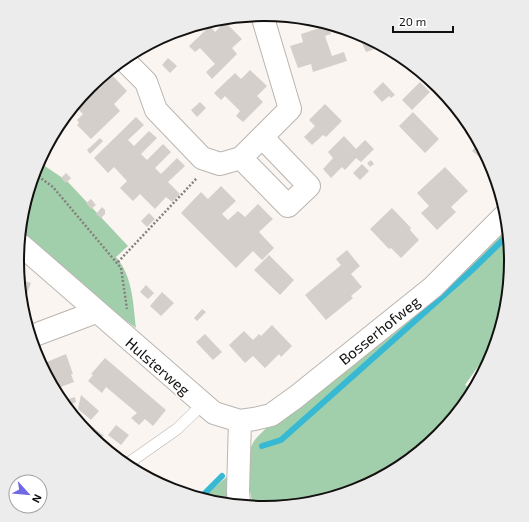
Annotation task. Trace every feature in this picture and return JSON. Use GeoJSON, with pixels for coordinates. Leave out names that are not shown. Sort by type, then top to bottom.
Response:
{"type":"FeatureCollection","features":[{"type":"Feature","properties":{"kind":"street"},"geometry":{"type":"LineString","coordinates":[[128,64],[146,82],[156,110],[202,158],[220,164],[241,158],[290,109],[264,21]]}},
{"type":"Feature","properties":{"kind":"street"},"geometry":{"type":"LineString","coordinates":[[241,158],[288,206],[309,186],[262,137]]}},
{"type":"Feature","properties":{"kind":"street","name":"Bosserhofweg"},"geometry":{"type":"LineString","coordinates":[[240,421],[271,415],[296,397],[433,286],[501,219]]}},
{"type":"Feature","properties":{"kind":"street","name":"Hulsterweg"},"geometry":{"type":"LineString","coordinates":[[25,248],[128,340],[214,413],[240,421]]}},
{"type":"Feature","properties":{"kind":"street"},"geometry":{"type":"LineString","coordinates":[[36,334],[96,312]]}},
{"type":"Feature","properties":{"kind":"street"},"geometry":{"type":"LineString","coordinates":[[239,499],[240,421]]}},
{"type":"Feature","properties":{"kind":"lane"},"geometry":{"type":"LineString","coordinates":[[131,461],[177,429],[203,404]]}},
{"type":"Feature","properties":{"kind":"path"},"geometry":{"type":"LineString","coordinates":[[118,262],[197,180],[202,158]]}},
{"type":"Feature","properties":{"kind":"path"},"geometry":{"type":"LineString","coordinates":[[40,177],[53,187],[97,240],[118,262],[121,268],[127,304],[128,340]]}},
{"type":"Feature","properties":{"kind":"green space"},"geometry":{"type":"Polygon","coordinates":[[[44,166],[67,181],[128,246],[116,257],[122,265],[129,282],[133,300],[136,328],[110,309],[26,238],[29,214],[37,184],[44,166]]]}},
{"type":"Feature","properties":{"kind":"green space"},"geometry":{"type":"Polygon","coordinates":[[[502,230],[504,245],[504,277],[500,308],[492,338],[484,359],[465,385],[468,387],[464,394],[445,419],[423,441],[398,461],[371,476],[342,488],[327,493],[296,499],[252,500],[248,481],[248,457],[254,441],[269,425],[502,230]]]}},
{"type":"Feature","properties":{"kind":"green space"},"geometry":{"type":"Polygon","coordinates":[[[229,475],[229,498],[207,494],[229,475]]]}},
{"type":"Feature","properties":{"kind":"building"},"geometry":{"type":"Polygon","coordinates":[[[227,24],[242,39],[232,48],[237,54],[212,79],[206,72],[215,64],[200,48],[195,52],[189,46],[208,28],[211,27],[215,32],[222,25],[227,24]]]}},
{"type":"Feature","properties":{"kind":"building"},"geometry":{"type":"Polygon","coordinates":[[[320,28],[330,30],[331,34],[325,36],[332,56],[344,52],[347,61],[313,72],[311,64],[298,68],[290,46],[303,42],[301,34],[320,28]]]}},
{"type":"Feature","properties":{"kind":"building"},"geometry":{"type":"Polygon","coordinates":[[[361,41],[376,49],[366,52],[361,41]]]}},
{"type":"Feature","properties":{"kind":"building"},"geometry":{"type":"Polygon","coordinates":[[[168,58],[177,66],[170,73],[162,65],[168,58]]]}},
{"type":"Feature","properties":{"kind":"building"},"geometry":{"type":"Polygon","coordinates":[[[250,70],[267,86],[257,96],[263,102],[243,122],[236,116],[240,111],[225,96],[221,100],[214,93],[235,73],[241,79],[250,70]]]}},
{"type":"Feature","properties":{"kind":"building"},"geometry":{"type":"Polygon","coordinates":[[[113,76],[127,91],[114,104],[120,111],[91,139],[77,125],[79,123],[77,120],[83,114],[79,110],[95,91],[113,76]]]}},
{"type":"Feature","properties":{"kind":"building"},"geometry":{"type":"Polygon","coordinates":[[[383,82],[395,95],[391,98],[389,96],[382,102],[373,92],[383,82]]]}},
{"type":"Feature","properties":{"kind":"building"},"geometry":{"type":"Polygon","coordinates":[[[420,82],[430,92],[412,110],[402,100],[420,82]]]}},
{"type":"Feature","properties":{"kind":"building"},"geometry":{"type":"Polygon","coordinates":[[[200,102],[206,108],[197,117],[191,110],[200,102]]]}},
{"type":"Feature","properties":{"kind":"building"},"geometry":{"type":"Polygon","coordinates":[[[325,104],[342,121],[326,137],[323,135],[312,145],[304,137],[315,126],[309,120],[325,104]]]}},
{"type":"Feature","properties":{"kind":"building"},"geometry":{"type":"Polygon","coordinates":[[[413,112],[439,139],[425,153],[399,126],[413,112]]]}},
{"type":"Feature","properties":{"kind":"building"},"geometry":{"type":"Polygon","coordinates":[[[136,117],[144,125],[128,140],[134,146],[149,131],[157,138],[141,154],[147,160],[163,144],[171,152],[155,168],[161,174],[177,158],[185,166],[168,182],[180,194],[172,202],[166,197],[155,209],[140,194],[133,201],[120,188],[127,181],[114,167],[108,173],[94,158],[136,117]]]}},
{"type":"Feature","properties":{"kind":"building"},"geometry":{"type":"Polygon","coordinates":[[[344,136],[356,149],[365,140],[374,149],[361,162],[356,158],[345,170],[342,167],[331,178],[323,169],[333,158],[328,152],[344,136]]]}},
{"type":"Feature","properties":{"kind":"building"},"geometry":{"type":"Polygon","coordinates":[[[100,138],[103,141],[90,154],[87,150],[100,138]]]}},
{"type":"Feature","properties":{"kind":"building"},"geometry":{"type":"Polygon","coordinates":[[[475,147],[482,159],[472,151],[475,147]]]}},
{"type":"Feature","properties":{"kind":"building"},"geometry":{"type":"Polygon","coordinates":[[[371,160],[374,164],[370,167],[367,163],[371,160]]]}},
{"type":"Feature","properties":{"kind":"building"},"geometry":{"type":"Polygon","coordinates":[[[362,164],[369,171],[360,180],[353,173],[362,164]]]}},
{"type":"Feature","properties":{"kind":"building"},"geometry":{"type":"Polygon","coordinates":[[[445,167],[468,191],[451,207],[456,212],[437,230],[421,213],[429,206],[417,193],[445,167]]]}},
{"type":"Feature","properties":{"kind":"building"},"geometry":{"type":"Polygon","coordinates":[[[66,173],[71,178],[66,183],[61,178],[66,173]]]}},
{"type":"Feature","properties":{"kind":"building"},"geometry":{"type":"Polygon","coordinates":[[[221,186],[236,201],[222,214],[228,220],[238,211],[245,217],[258,204],[273,219],[259,232],[274,248],[262,260],[253,251],[236,268],[181,213],[201,192],[208,199],[221,186]]]}},
{"type":"Feature","properties":{"kind":"building"},"geometry":{"type":"Polygon","coordinates":[[[91,199],[96,205],[91,209],[86,203],[91,199]]]}},
{"type":"Feature","properties":{"kind":"building"},"geometry":{"type":"Polygon","coordinates":[[[102,207],[105,210],[105,214],[101,218],[96,214],[102,207]]]}},
{"type":"Feature","properties":{"kind":"building"},"geometry":{"type":"Polygon","coordinates":[[[392,208],[411,228],[410,230],[419,240],[401,258],[391,248],[389,249],[370,229],[392,208]]]}},
{"type":"Feature","properties":{"kind":"building"},"geometry":{"type":"Polygon","coordinates":[[[149,213],[155,219],[147,227],[141,221],[149,213]]]}},
{"type":"Feature","properties":{"kind":"building"},"geometry":{"type":"Polygon","coordinates":[[[347,250],[360,266],[351,274],[362,287],[351,296],[353,298],[326,320],[305,295],[341,265],[336,259],[347,250]]]}},
{"type":"Feature","properties":{"kind":"building"},"geometry":{"type":"Polygon","coordinates":[[[269,255],[294,280],[280,295],[254,270],[269,255]]]}},
{"type":"Feature","properties":{"kind":"building"},"geometry":{"type":"Polygon","coordinates":[[[26,281],[31,283],[27,293],[26,281]]]}},
{"type":"Feature","properties":{"kind":"building"},"geometry":{"type":"Polygon","coordinates":[[[146,285],[154,293],[148,299],[140,292],[146,285]]]}},
{"type":"Feature","properties":{"kind":"building"},"geometry":{"type":"Polygon","coordinates":[[[162,292],[174,303],[161,316],[150,306],[162,292]]]}},
{"type":"Feature","properties":{"kind":"building"},"geometry":{"type":"Polygon","coordinates":[[[202,309],[206,312],[197,321],[194,318],[202,309]]]}},
{"type":"Feature","properties":{"kind":"building"},"geometry":{"type":"Polygon","coordinates":[[[272,325],[292,346],[281,357],[279,354],[265,368],[253,356],[245,363],[229,345],[244,331],[253,340],[259,334],[261,336],[272,325]]]}},
{"type":"Feature","properties":{"kind":"building"},"geometry":{"type":"Polygon","coordinates":[[[205,334],[222,352],[213,360],[196,342],[205,334]]]}},
{"type":"Feature","properties":{"kind":"building"},"geometry":{"type":"Polygon","coordinates":[[[66,354],[73,374],[71,374],[74,382],[61,387],[47,362],[66,354]]]}},
{"type":"Feature","properties":{"kind":"building"},"geometry":{"type":"Polygon","coordinates":[[[105,358],[166,410],[153,426],[145,419],[139,425],[131,418],[137,413],[106,387],[102,393],[88,381],[93,375],[91,374],[105,358]]]}},
{"type":"Feature","properties":{"kind":"building"},"geometry":{"type":"Polygon","coordinates":[[[81,395],[99,411],[91,420],[78,409],[81,395]]]}},
{"type":"Feature","properties":{"kind":"building"},"geometry":{"type":"Polygon","coordinates":[[[75,397],[76,402],[72,404],[69,399],[75,397]]]}},
{"type":"Feature","properties":{"kind":"building"},"geometry":{"type":"Polygon","coordinates":[[[87,422],[104,436],[101,437],[87,422]]]}},
{"type":"Feature","properties":{"kind":"building"},"geometry":{"type":"Polygon","coordinates":[[[116,425],[129,435],[121,445],[108,435],[116,425]]]}},
{"type":"Feature","properties":{"kind":"waterway"},"geometry":{"type":"LineString","coordinates":[[262,446],[281,440],[471,271],[503,240]]}},
{"type":"Feature","properties":{"kind":"waterway"},"geometry":{"type":"LineString","coordinates":[[205,493],[222,476]]}}]}
